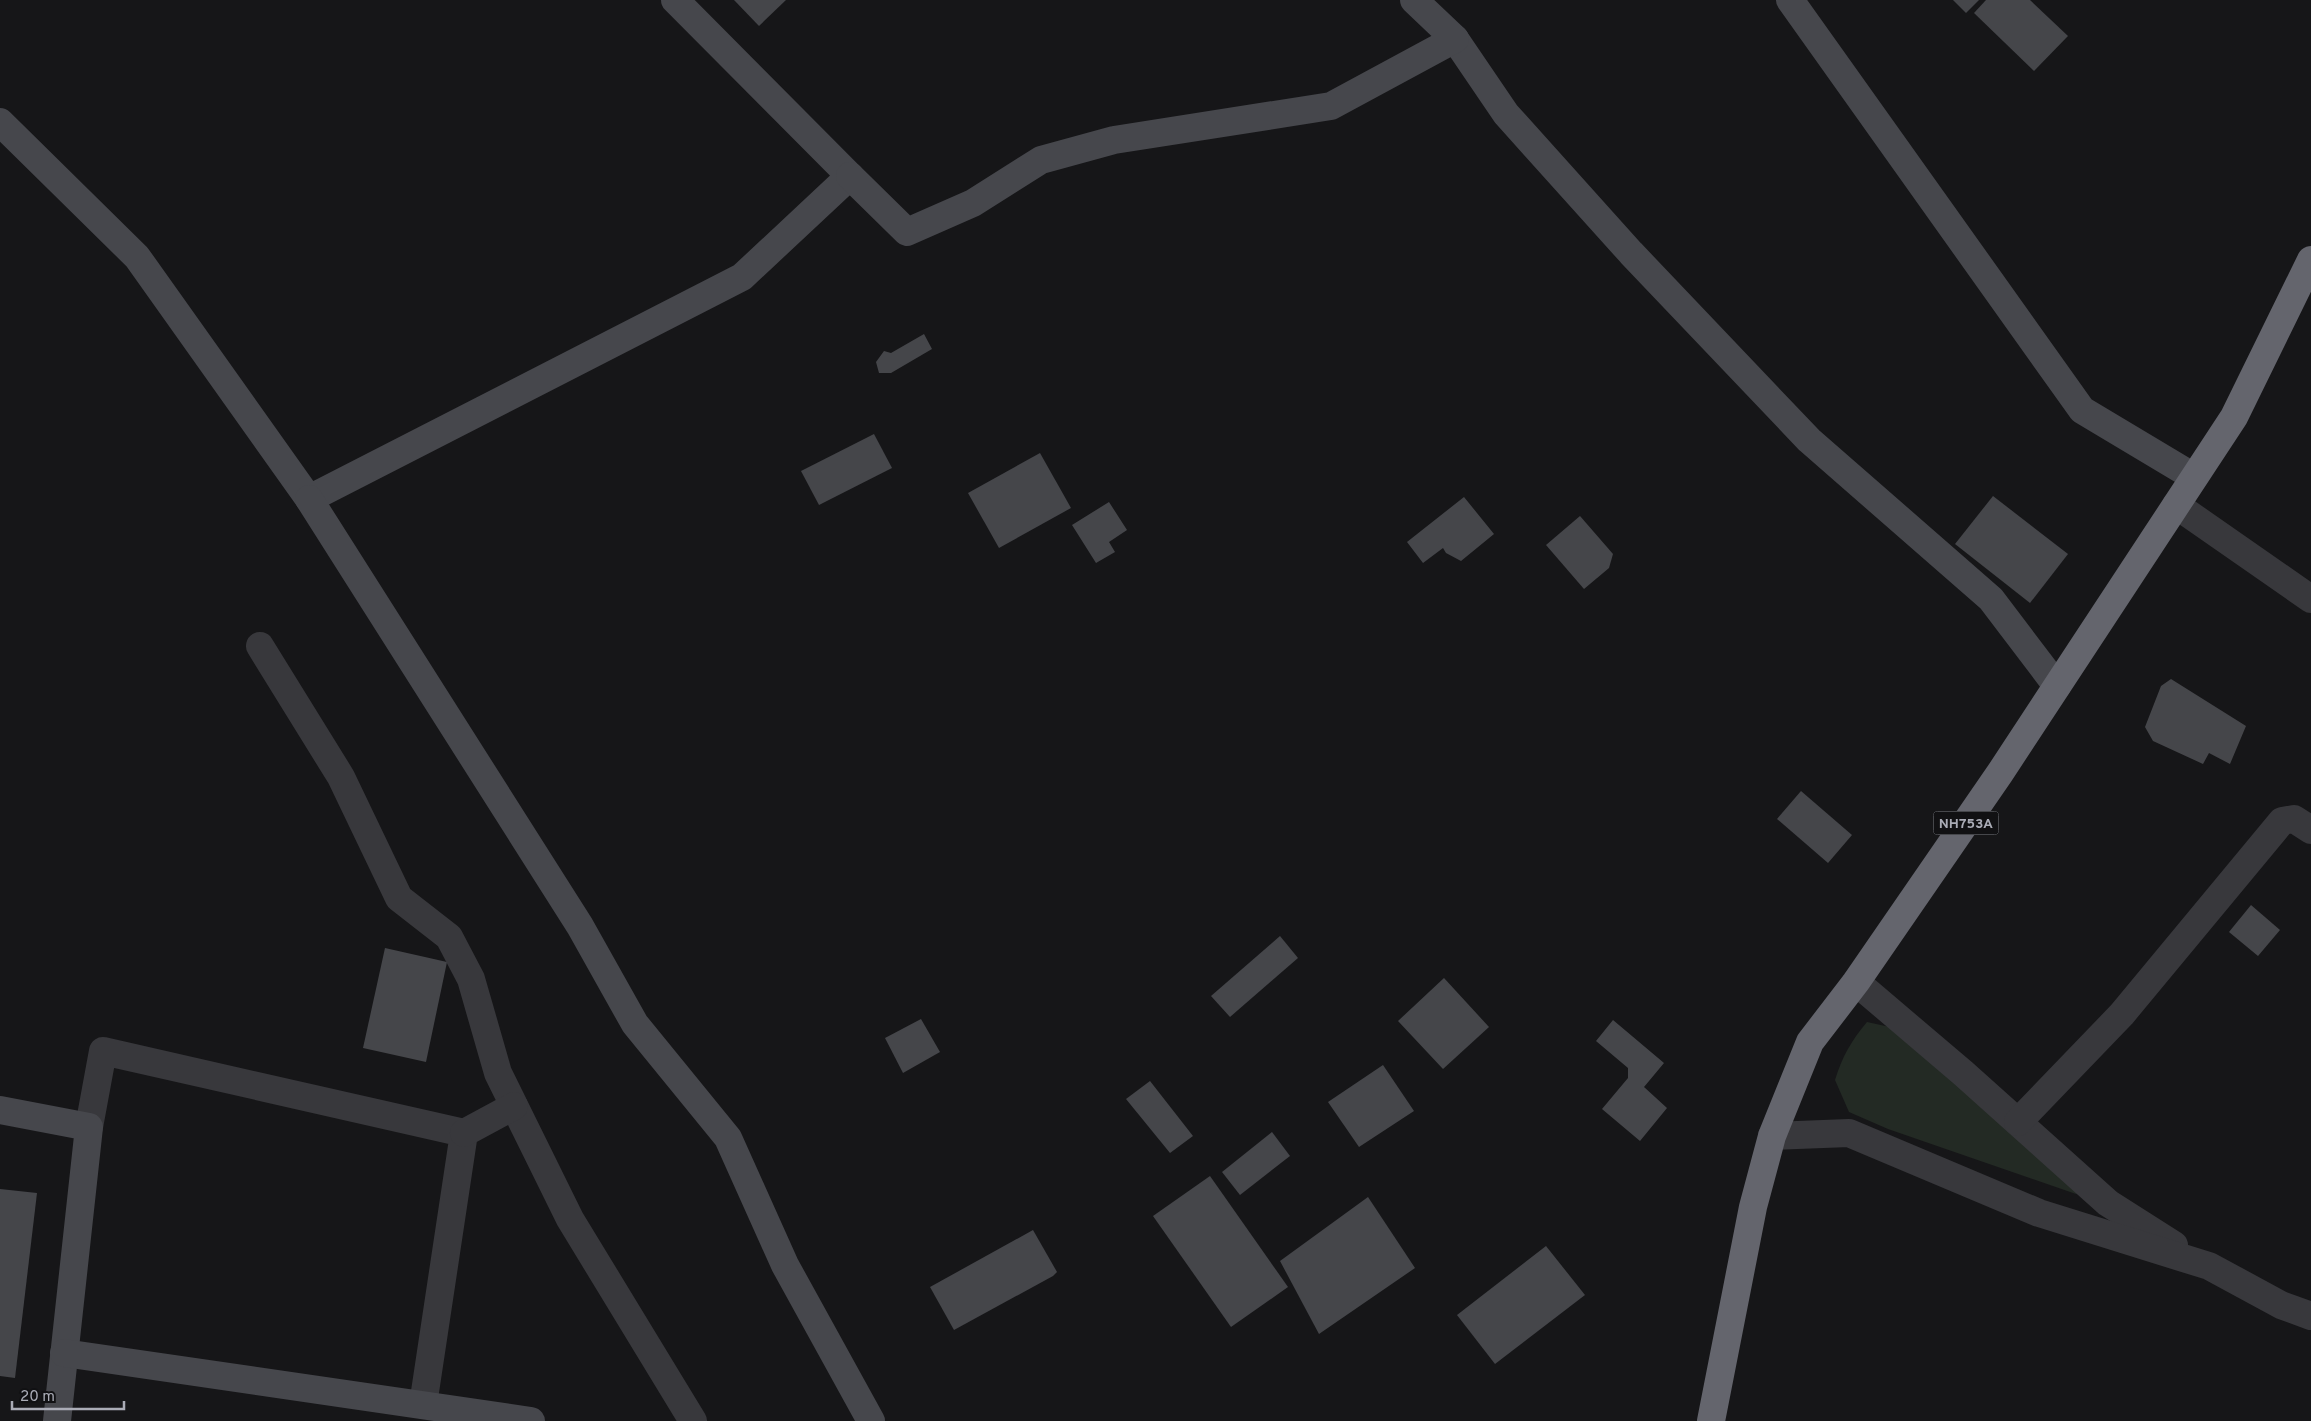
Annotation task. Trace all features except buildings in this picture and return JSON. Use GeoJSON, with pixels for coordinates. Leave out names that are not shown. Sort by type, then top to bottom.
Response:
{"type":"FeatureCollection","features":[{"type":"Feature","properties":{"kind":"highway","name":"NH753A"},"geometry":{"type":"LineString","coordinates":[[1711,1421],[1753,1207],[1772,1136],[1810,1042],[1856,982],[2000,773],[2234,417],[2311,260]]}},
{"type":"Feature","properties":{"kind":"street"},"geometry":{"type":"LineString","coordinates":[[675,0],[907,232],[972,203],[1040,160],[1114,140],[1331,106],[1455,39]]}},
{"type":"Feature","properties":{"kind":"street"},"geometry":{"type":"LineString","coordinates":[[1414,0],[1455,39],[1506,114],[1631,253],[1809,440],[1991,599],[2057,686]]}},
{"type":"Feature","properties":{"kind":"street"},"geometry":{"type":"LineString","coordinates":[[1790,0],[2082,410],[2194,477]]}},
{"type":"Feature","properties":{"kind":"street"},"geometry":{"type":"LineString","coordinates":[[0,122],[137,257],[309,499],[580,926],[634,1024],[728,1138],[785,1265],[871,1421]]}},
{"type":"Feature","properties":{"kind":"street"},"geometry":{"type":"LineString","coordinates":[[309,499],[742,277],[850,176]]}},
{"type":"Feature","properties":{"kind":"street"},"geometry":{"type":"LineString","coordinates":[[2176,505],[2311,599]]}},
{"type":"Feature","properties":{"kind":"street"},"geometry":{"type":"LineString","coordinates":[[260,646],[341,777],[399,898],[450,937],[471,979],[498,1073],[570,1219],[693,1421]]}},
{"type":"Feature","properties":{"kind":"street"},"geometry":{"type":"LineString","coordinates":[[2018,1122],[2122,1014],[2282,821],[2294,819],[2311,830]]}},
{"type":"Feature","properties":{"kind":"street"},"geometry":{"type":"LineString","coordinates":[[1856,982],[2018,1122],[2108,1204],[2209,1266],[2281,1305],[2311,1316]]}},
{"type":"Feature","properties":{"kind":"street"},"geometry":{"type":"LineString","coordinates":[[57,1421],[89,1127],[103,1051],[464,1133],[514,1106]]}},
{"type":"Feature","properties":{"kind":"street"},"geometry":{"type":"LineString","coordinates":[[0,1110],[89,1127]]}},
{"type":"Feature","properties":{"kind":"street"},"geometry":{"type":"LineString","coordinates":[[1772,1136],[1849,1132],[2039,1213],[2209,1266]]}},
{"type":"Feature","properties":{"kind":"street"},"geometry":{"type":"LineString","coordinates":[[423,1405],[464,1133]]}},
{"type":"Feature","properties":{"kind":"street"},"geometry":{"type":"LineString","coordinates":[[64,1352],[531,1421]]}},
{"type":"Feature","properties":{"kind":"shaded area"},"geometry":{"type":"Polygon","coordinates":[[[1867,1022],[1899,1029],[2084,1187],[2076,1194],[1888,1129],[1849,1112],[1835,1080],[1848,1050],[1867,1022]]]}}]}
